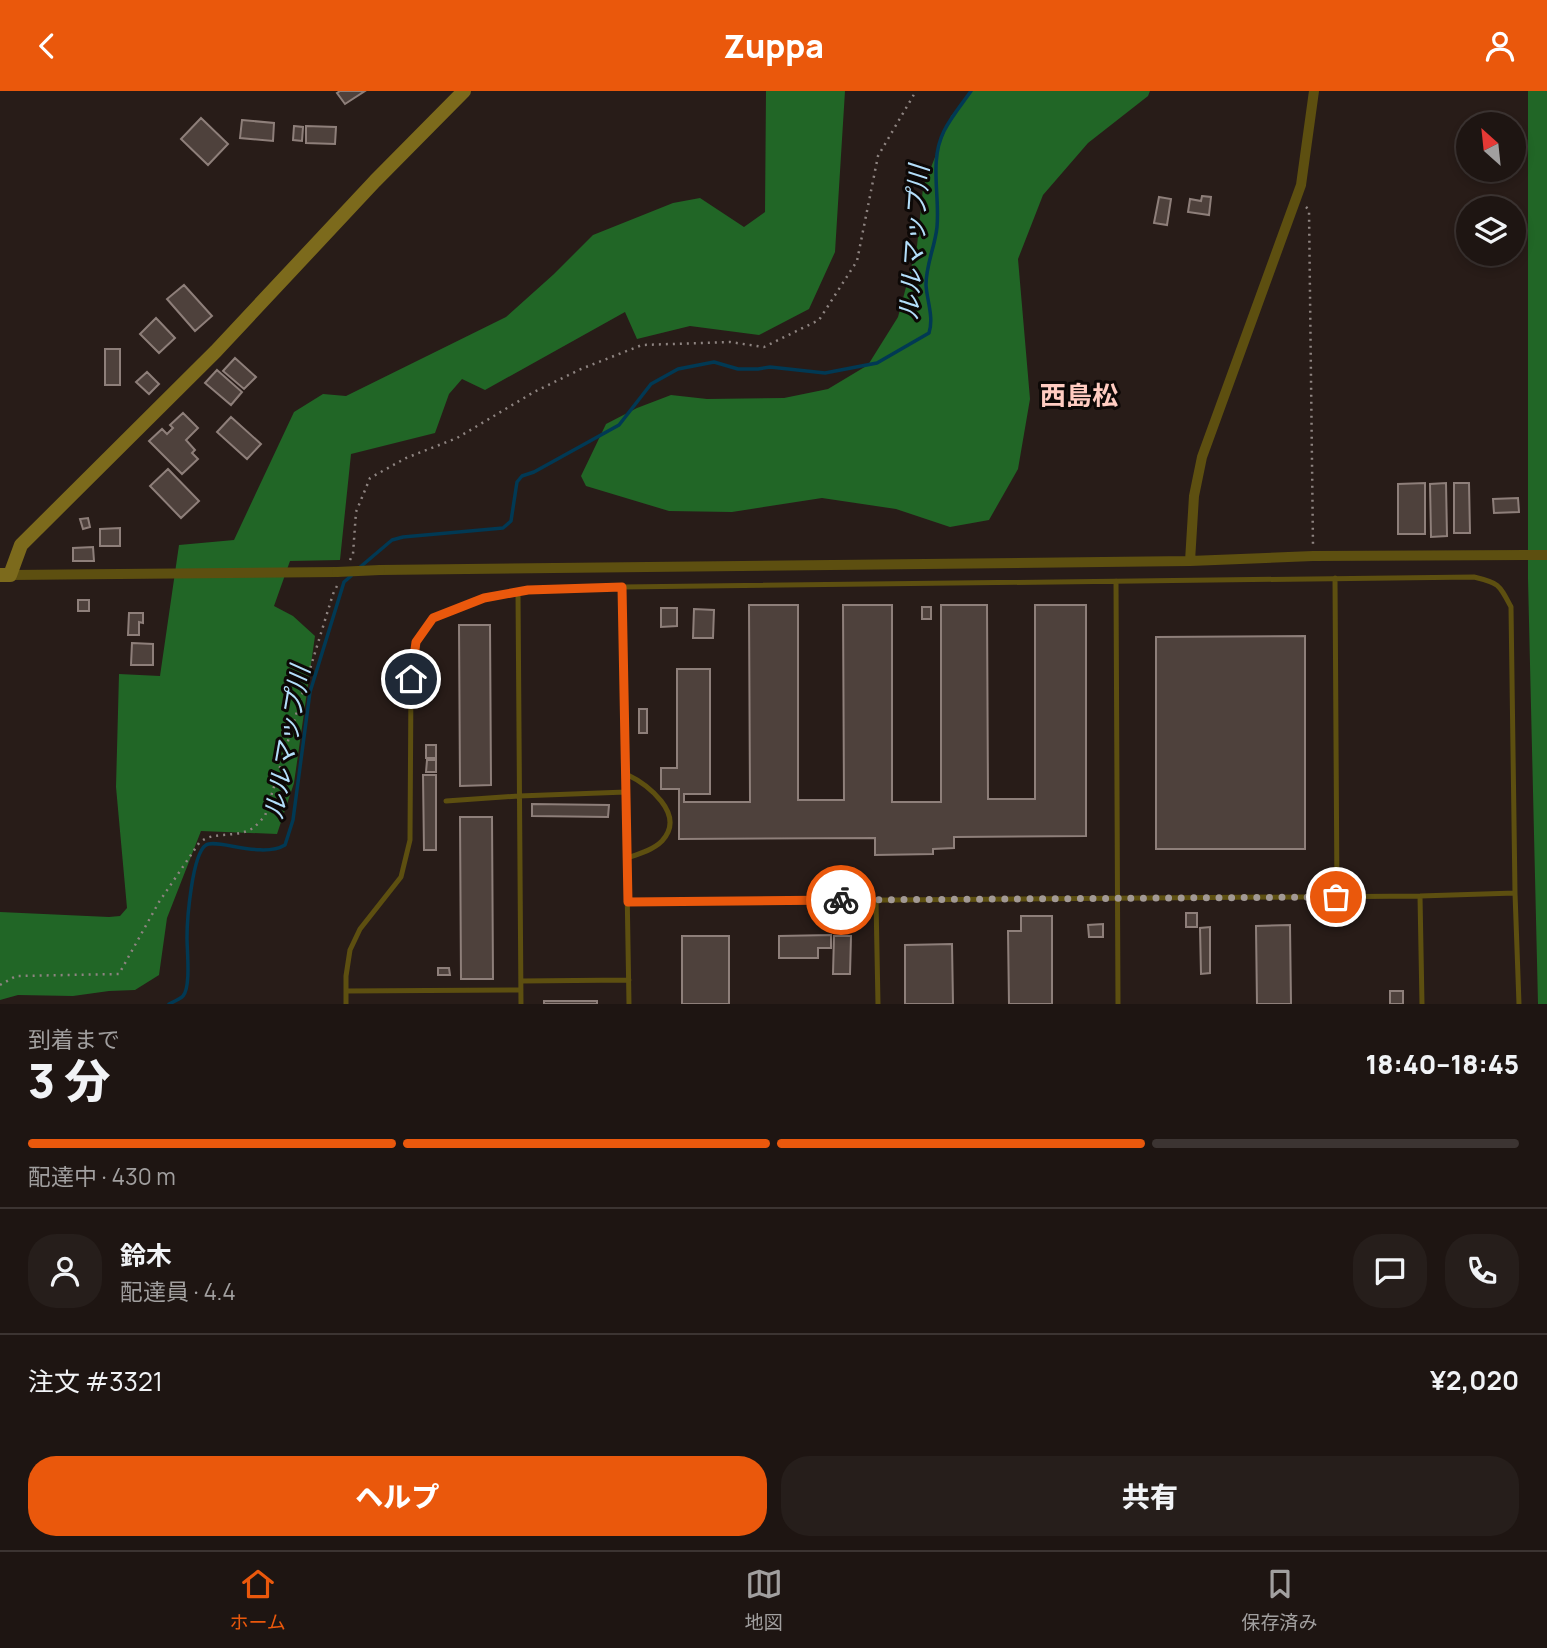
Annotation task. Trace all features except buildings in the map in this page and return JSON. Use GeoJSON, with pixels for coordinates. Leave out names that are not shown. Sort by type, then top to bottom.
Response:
{"type":"FeatureCollection","features":[{"type":"Feature","properties":{"kind":"street"},"geometry":{"type":"LineString","coordinates":[[464,91],[375,181],[216,351],[21,545],[5,575],[340,573],[1190,561],[1313,556],[1547,555]]}},
{"type":"Feature","properties":{"kind":"street"},"geometry":{"type":"LineString","coordinates":[[1190,561],[1194,496],[1202,457],[1301,185],[1314,91]]}},
{"type":"Feature","properties":{"kind":"lane"},"geometry":{"type":"LineString","coordinates":[[346,1004],[350,950],[360,929],[401,877],[410,840],[411,679],[416,642],[433,618],[484,598],[528,590],[622,587],[1474,577],[1495,582],[1511,607],[1519,1004]]}},
{"type":"Feature","properties":{"kind":"lane"},"geometry":{"type":"LineString","coordinates":[[1335,579],[1336,897]]}},
{"type":"Feature","properties":{"kind":"lane"},"geometry":{"type":"LineString","coordinates":[[1116,581],[1118,1004]]}},
{"type":"Feature","properties":{"kind":"lane"},"geometry":{"type":"LineString","coordinates":[[622,587],[629,1004]]}},
{"type":"Feature","properties":{"kind":"lane"},"geometry":{"type":"LineString","coordinates":[[517,592],[521,1004]]}},
{"type":"Feature","properties":{"kind":"lane"},"geometry":{"type":"LineString","coordinates":[[626,774],[647,786],[659,798],[670,820],[668,831],[662,840],[650,849],[627,858]]}},
{"type":"Feature","properties":{"kind":"lane"},"geometry":{"type":"LineString","coordinates":[[446,801],[626,792]]}},
{"type":"Feature","properties":{"kind":"lane"},"geometry":{"type":"LineString","coordinates":[[628,902],[1336,897],[1515,893]]}},
{"type":"Feature","properties":{"kind":"lane"},"geometry":{"type":"LineString","coordinates":[[1420,896],[1422,1004]]}},
{"type":"Feature","properties":{"kind":"lane"},"geometry":{"type":"LineString","coordinates":[[876,900],[878,1004]]}},
{"type":"Feature","properties":{"kind":"lane"},"geometry":{"type":"LineString","coordinates":[[521,981],[629,980]]}},
{"type":"Feature","properties":{"kind":"lane"},"geometry":{"type":"LineString","coordinates":[[346,991],[521,990]]}},
{"type":"Feature","properties":{"kind":"path"},"geometry":{"type":"LineString","coordinates":[[348,564],[353,554],[356,512],[370,478],[406,458],[457,439],[526,396],[581,369],[642,345],[730,342],[764,347],[819,320],[857,261],[878,156],[916,91]]}},
{"type":"Feature","properties":{"kind":"path"},"geometry":{"type":"LineString","coordinates":[[1296,198],[1309,210],[1313,556]]}},
{"type":"Feature","properties":{"kind":"path"},"geometry":{"type":"LineString","coordinates":[[0,985],[16,976],[119,974],[159,902],[199,843],[206,837],[240,834],[255,827],[265,816],[340,573]]}},
{"type":"Feature","properties":{"kind":"green space"},"geometry":{"type":"Polygon","coordinates":[[[766,91],[845,91],[835,252],[809,309],[759,335],[690,326],[637,339],[625,312],[485,390],[462,379],[449,394],[435,433],[351,454],[340,560],[290,561],[274,606],[293,616],[315,636],[294,783],[277,834],[201,831],[167,918],[159,975],[135,990],[73,996],[18,995],[0,1000],[0,912],[109,917],[120,916],[127,908],[116,787],[119,674],[160,676],[179,545],[234,540],[294,412],[323,394],[346,396],[506,317],[593,235],[673,203],[700,198],[744,227],[765,212],[766,91]]]}},
{"type":"Feature","properties":{"kind":"green space"},"geometry":{"type":"Polygon","coordinates":[[[972,91],[1150,91],[1148,96],[1088,143],[1043,195],[1018,259],[1030,399],[1018,469],[989,520],[950,527],[896,509],[822,498],[732,512],[669,511],[586,486],[581,476],[606,424],[637,408],[671,395],[707,399],[784,398],[828,389],[868,365],[898,317],[917,246],[923,188],[951,116],[972,91]]]}},
{"type":"Feature","properties":{"kind":"green space"},"geometry":{"type":"Polygon","coordinates":[[[1528,91],[1547,91],[1547,1004],[1538,1004],[1528,579],[1528,91]]]}},
{"type":"Feature","properties":{"kind":"waterway","name":"ルルマップ川"},"geometry":{"type":"LineString","coordinates":[[359,568],[392,540],[503,528],[511,521],[517,482],[522,476],[619,425],[651,384],[678,369],[714,362],[738,369],[770,367],[825,373],[877,363],[929,333],[931,315],[926,285],[937,227],[937,154],[947,126],[971,91]]}},
{"type":"Feature","properties":{"kind":"waterway","name":"ルルマップ川"},"geometry":{"type":"LineString","coordinates":[[169,1004],[183,996],[187,985],[189,903],[201,851],[211,844],[264,850],[285,845],[293,820],[310,692],[344,582],[351,576]]}},
{"type":"Feature","properties":{"kind":"way so far"},"geometry":{"type":"LineString","coordinates":[[841,900],[1336,897]]}},
{"type":"Feature","properties":{"kind":"district","name":"西島松"},"geometry":{"type":"Point","coordinates":[1079,395]}},
{"type":"Feature","properties":{"kind":"route"},"geometry":{"type":"LineString","coordinates":[[411,679],[416,642],[433,618],[484,598],[528,590],[622,587],[628,902],[841,900]]}}]}
